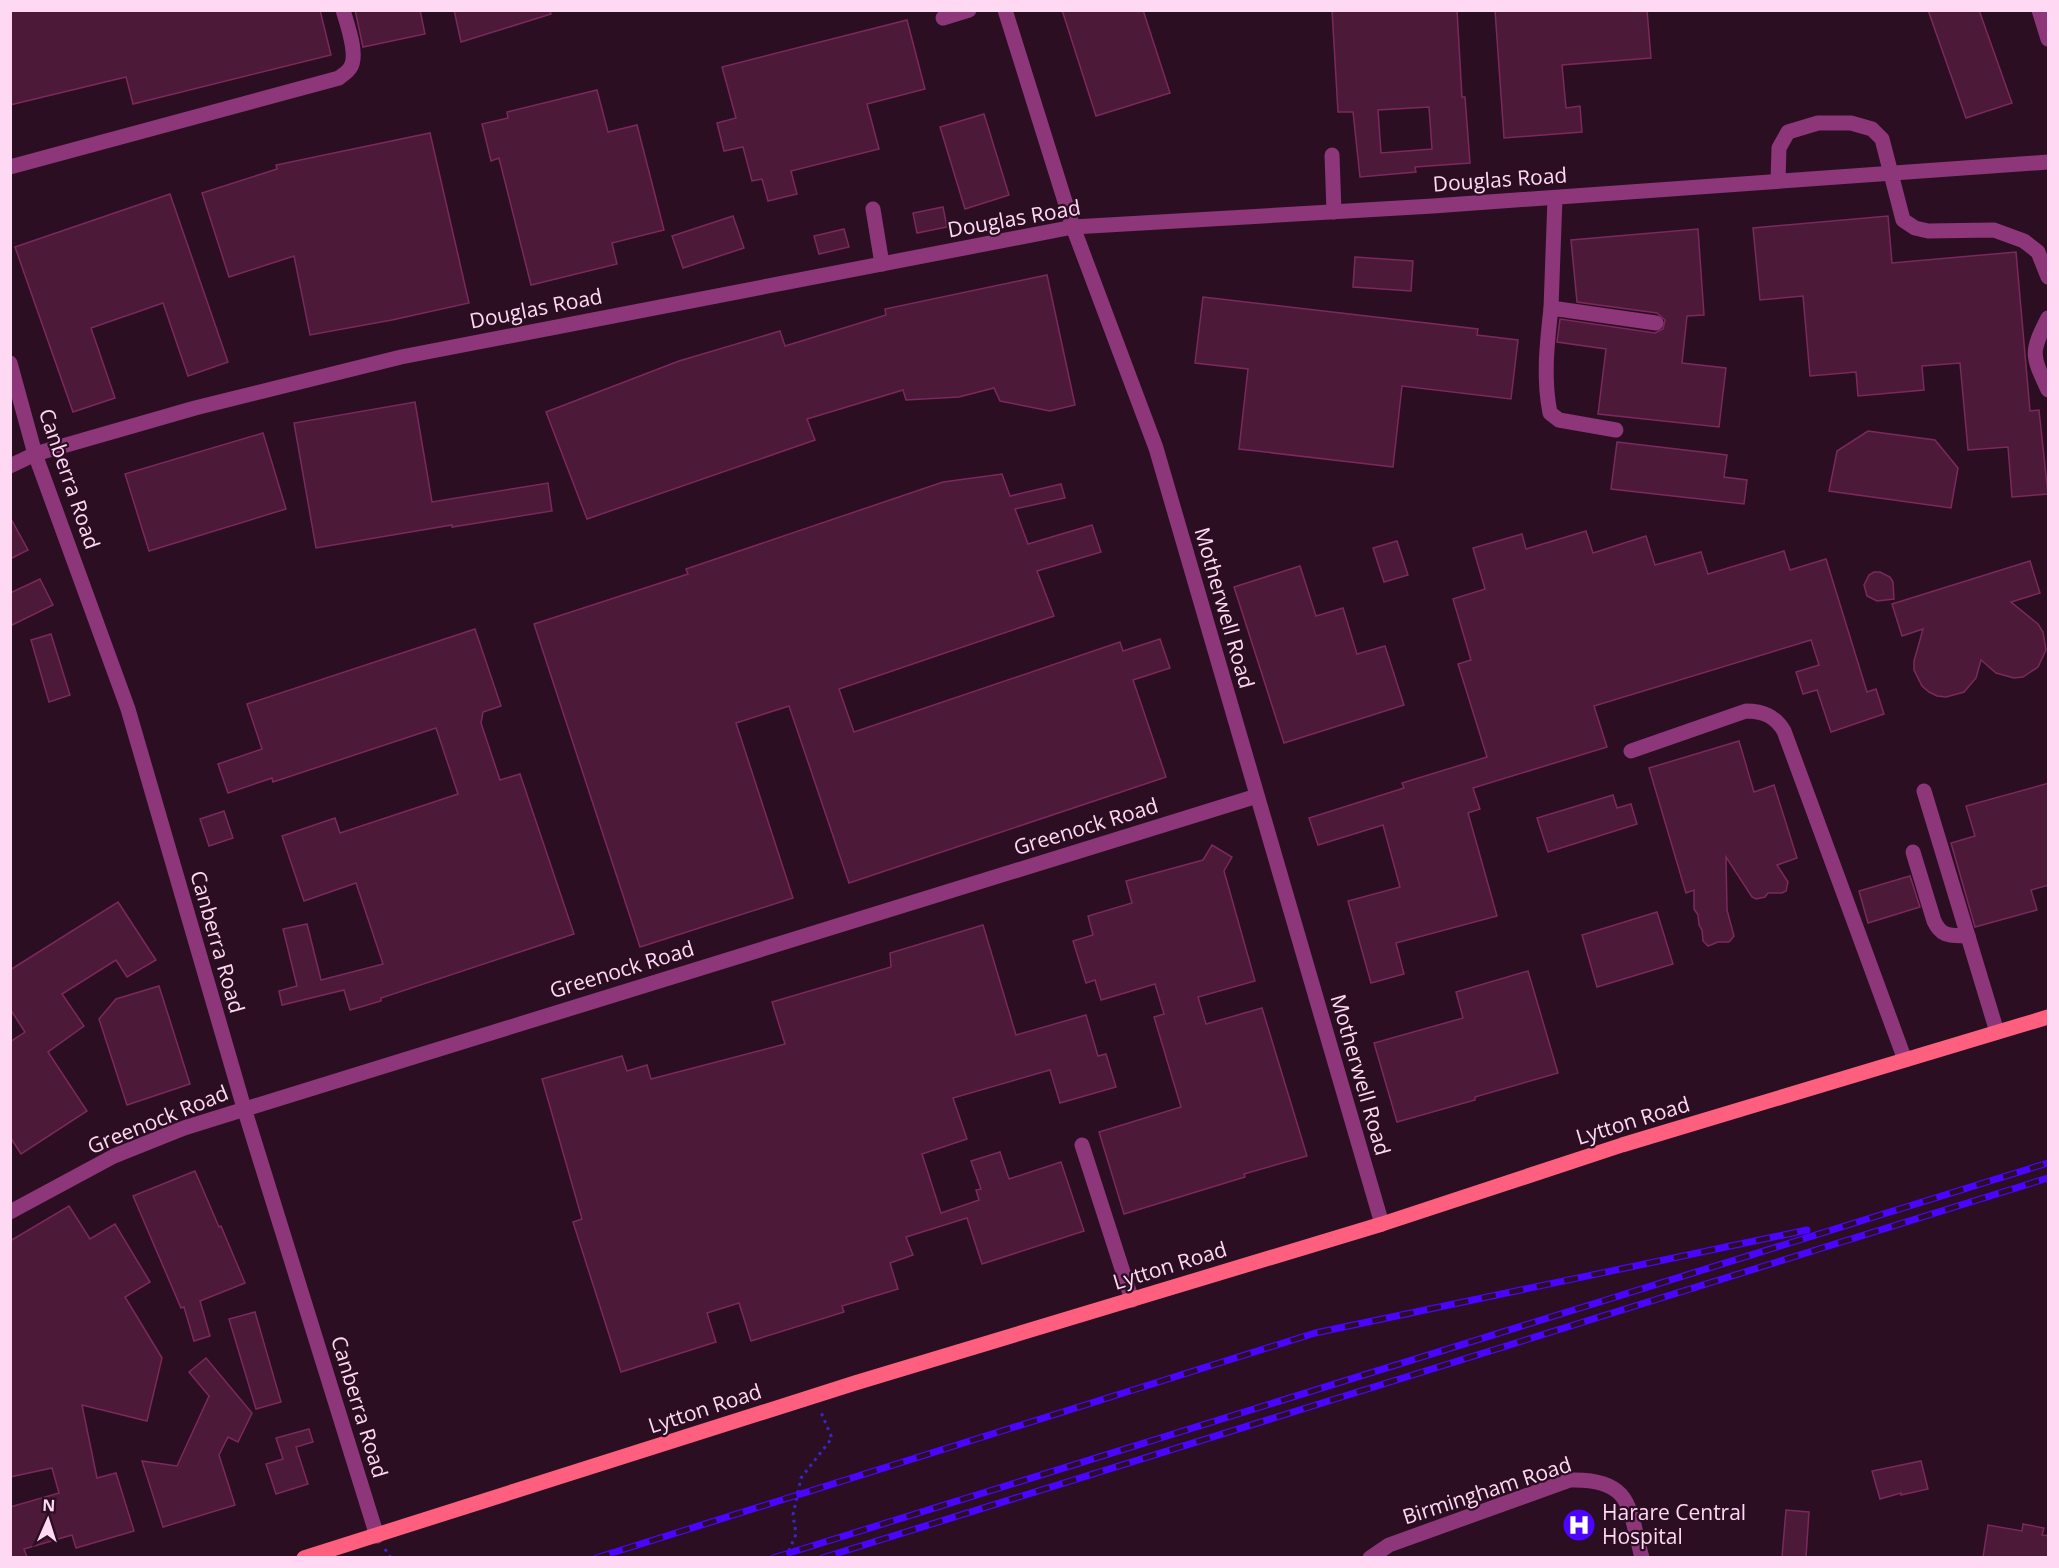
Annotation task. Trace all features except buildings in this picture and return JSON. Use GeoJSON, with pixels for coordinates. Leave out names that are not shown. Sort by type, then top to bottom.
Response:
{"type":"FeatureCollection","features":[{"type":"Feature","properties":{"kind":"main road","name":"Lytton Road"},"geometry":{"type":"LineString","coordinates":[[303,1557],[377,1536],[814,1397],[1382,1224],[1622,1145],[2049,1017]]}},
{"type":"Feature","properties":{"kind":"street"},"geometry":{"type":"LineString","coordinates":[[10,167],[339,78],[351,68],[354,52],[343,10]]}},
{"type":"Feature","properties":{"kind":"street"},"geometry":{"type":"LineString","coordinates":[[943,18],[969,10]]}},
{"type":"Feature","properties":{"kind":"street","name":"Motherwell Road"},"geometry":{"type":"LineString","coordinates":[[1005,10],[1073,227],[1156,448],[1382,1224]]}},
{"type":"Feature","properties":{"kind":"street"},"geometry":{"type":"LineString","coordinates":[[2039,10],[2049,39]]}},
{"type":"Feature","properties":{"kind":"street"},"geometry":{"type":"LineString","coordinates":[[1778,182],[1779,148],[1788,132],[1818,123],[1851,123],[1872,129],[1882,139],[1903,220],[1915,228],[1928,231],[1994,230],[2024,241],[2038,252],[2049,277]]}},
{"type":"Feature","properties":{"kind":"street"},"geometry":{"type":"LineString","coordinates":[[1332,155],[1334,212]]}},
{"type":"Feature","properties":{"kind":"street","name":"Douglas Road"},"geometry":{"type":"LineString","coordinates":[[10,466],[35,454],[195,408],[401,357],[1073,227],[1556,198],[2049,162]]}},
{"type":"Feature","properties":{"kind":"street"},"geometry":{"type":"LineString","coordinates":[[1556,198],[1551,308],[1545,355],[1546,396],[1550,413],[1560,420],[1616,430]]}},
{"type":"Feature","properties":{"kind":"street"},"geometry":{"type":"LineString","coordinates":[[873,209],[882,264]]}},
{"type":"Feature","properties":{"kind":"street"},"geometry":{"type":"LineString","coordinates":[[1551,308],[1656,323]]}},
{"type":"Feature","properties":{"kind":"street"},"geometry":{"type":"LineString","coordinates":[[2049,318],[2036,342],[2035,352],[2036,362],[2049,390]]}},
{"type":"Feature","properties":{"kind":"street","name":"Canberra Road"},"geometry":{"type":"LineString","coordinates":[[10,363],[35,454],[128,709],[244,1108],[377,1536]]}},
{"type":"Feature","properties":{"kind":"street"},"geometry":{"type":"LineString","coordinates":[[1631,751],[1746,711],[1758,711],[1779,722],[1905,1060]]}},
{"type":"Feature","properties":{"kind":"street"},"geometry":{"type":"LineString","coordinates":[[1924,791],[1998,1032]]}},
{"type":"Feature","properties":{"kind":"street","name":"Greenock Road"},"geometry":{"type":"LineString","coordinates":[[10,1212],[114,1156],[184,1128],[1257,796]]}},
{"type":"Feature","properties":{"kind":"street"},"geometry":{"type":"LineString","coordinates":[[1913,852],[1939,931],[1945,934],[1968,936]]}},
{"type":"Feature","properties":{"kind":"street"},"geometry":{"type":"LineString","coordinates":[[1082,1145],[1132,1300]]}},
{"type":"Feature","properties":{"kind":"street","name":"Birmingham Road"},"geometry":{"type":"LineString","coordinates":[[1370,1557],[1389,1545],[1570,1480],[1588,1480],[1606,1484],[1625,1496],[1642,1557]]}},
{"type":"Feature","properties":{"kind":"path"},"geometry":{"type":"LineString","coordinates":[[786,1557],[796,1534],[793,1515],[801,1478],[832,1438],[814,1397]]}},
{"type":"Feature","properties":{"kind":"railway"},"geometry":{"type":"LineString","coordinates":[[773,1558],[2048,1163]]}},
{"type":"Feature","properties":{"kind":"railway"},"geometry":{"type":"LineString","coordinates":[[822,1558],[2048,1178]]}},
{"type":"Feature","properties":{"kind":"railway"},"geometry":{"type":"LineString","coordinates":[[596,1558],[1315,1333],[1807,1230]]}},
{"type":"Feature","properties":{"kind":"place","name":"Harare Central Hospital"},"geometry":{"type":"Point","coordinates":[1579,1525]}}]}
